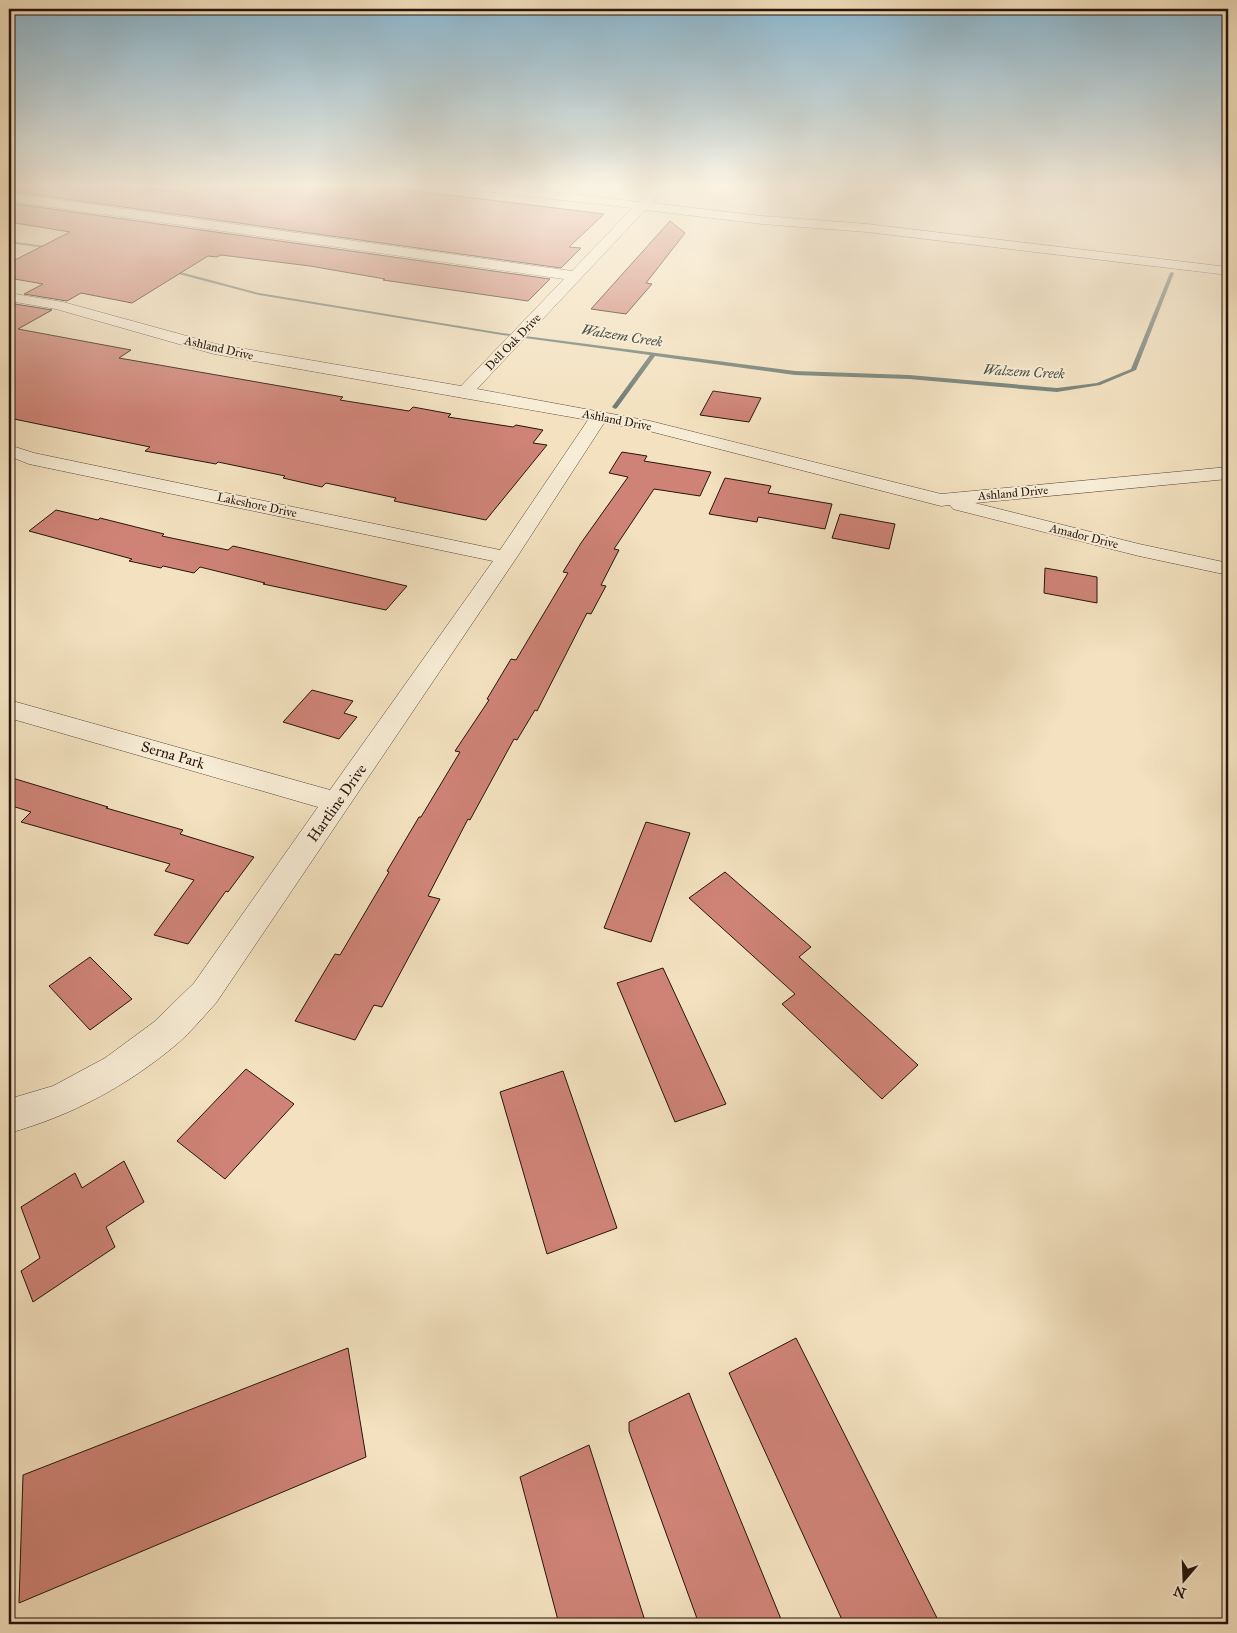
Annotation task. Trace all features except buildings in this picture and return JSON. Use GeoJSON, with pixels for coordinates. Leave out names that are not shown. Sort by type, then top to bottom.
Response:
{"type":"FeatureCollection","features":[{"type":"Feature","properties":{"kind":"street"},"geometry":{"type":"LineString","coordinates":[[470,261],[576,276]]}},
{"type":"Feature","properties":{"kind":"street","name":"Dell Oak Drive"},"geometry":{"type":"LineString","coordinates":[[465,392],[590,261]]}},
{"type":"Feature","properties":{"kind":"street"},"geometry":{"type":"LineString","coordinates":[[1146,261],[1228,271]]}},
{"type":"Feature","properties":{"kind":"street","name":"Ashland Drive"},"geometry":{"type":"LineString","coordinates":[[9,297],[58,306],[214,349],[650,426],[941,500],[1228,473]]}},
{"type":"Feature","properties":{"kind":"street","name":"Hartline Drive"},"geometry":{"type":"LineString","coordinates":[[9,1116],[68,1096],[117,1070],[166,1033],[205,993],[506,558],[599,417]]}},
{"type":"Feature","properties":{"kind":"street","name":"Lakeshore Drive"},"geometry":{"type":"LineString","coordinates":[[9,450],[29,458],[506,558]]}},
{"type":"Feature","properties":{"kind":"street","name":"Amador Drive"},"geometry":{"type":"LineString","coordinates":[[941,500],[1139,550],[1228,569]]}},
{"type":"Feature","properties":{"kind":"street","name":"Serna Park"},"geometry":{"type":"LineString","coordinates":[[9,709],[337,802]]}},
{"type":"Feature","properties":{"kind":"waterway","name":"Walzem Creek"},"geometry":{"type":"LineString","coordinates":[[169,270],[259,294],[502,334],[795,373],[909,377],[1057,390],[1098,384],[1133,370],[1172,273]]}},
{"type":"Feature","properties":{"kind":"waterway"},"geometry":{"type":"LineString","coordinates":[[615,407],[653,355]]}}]}
